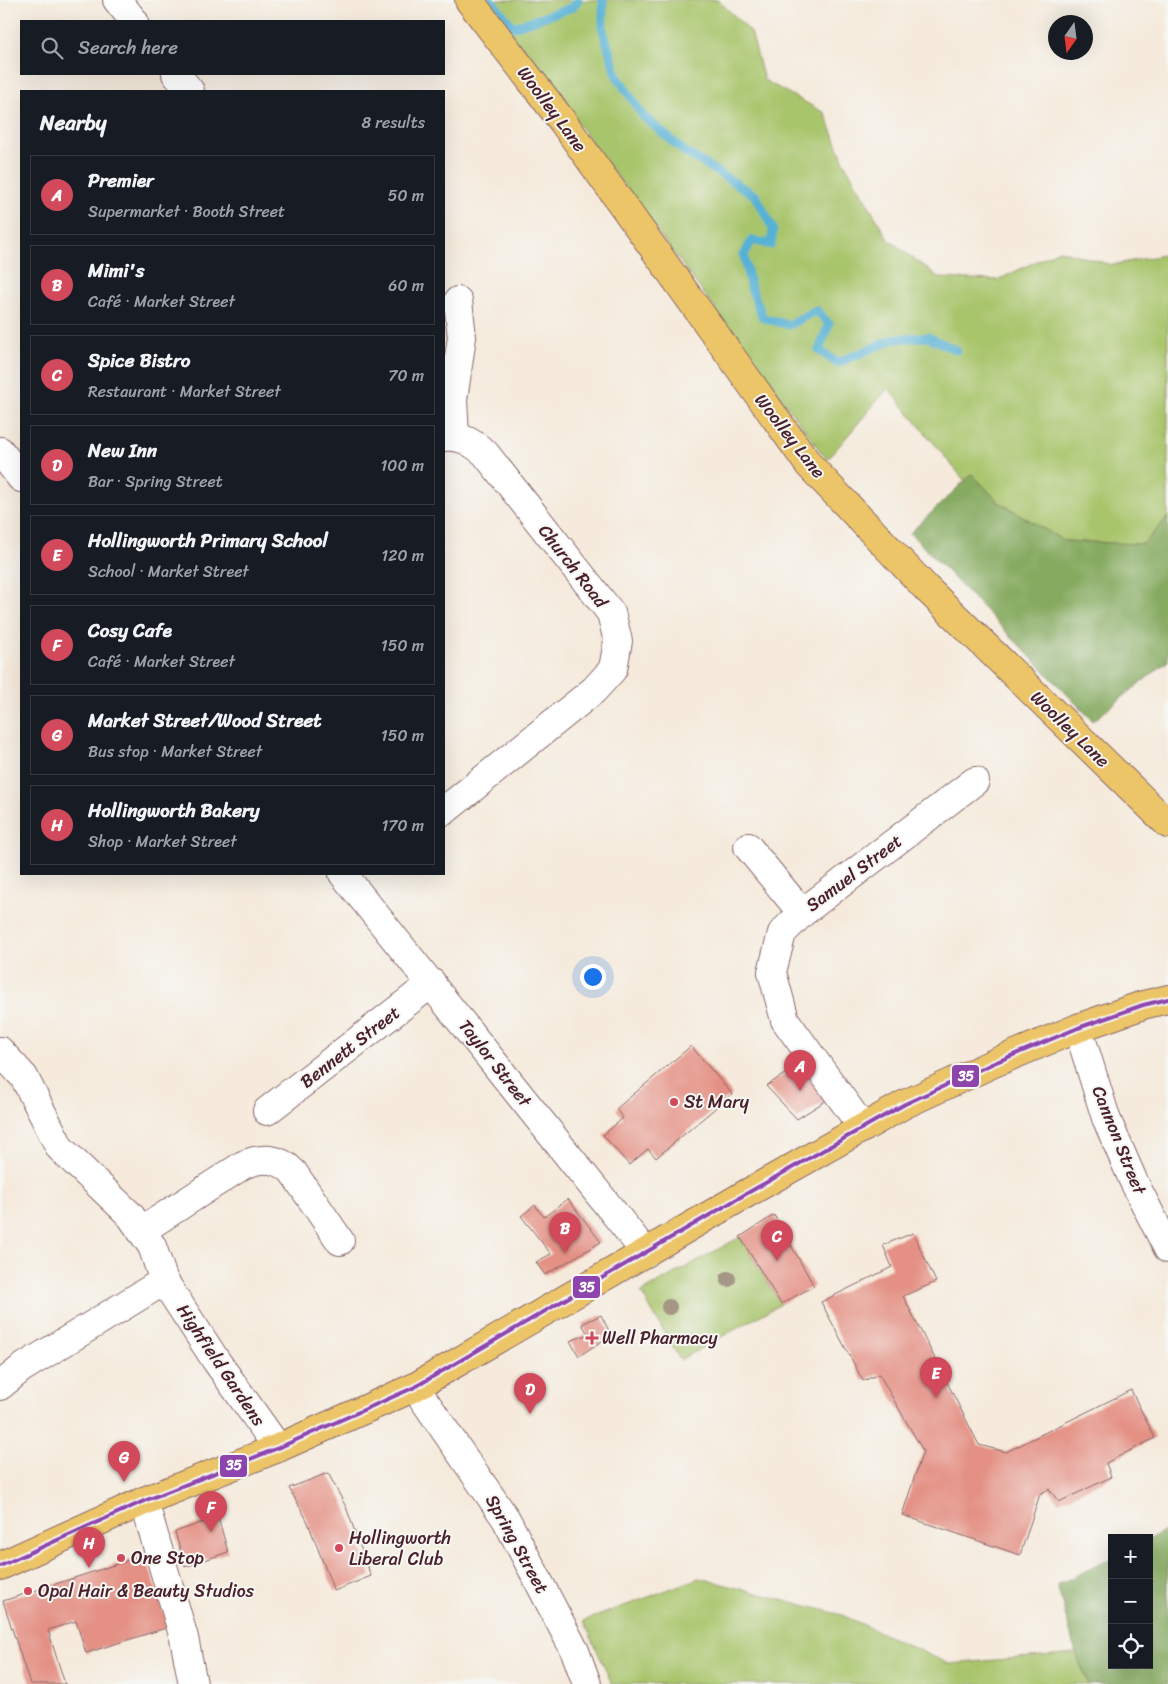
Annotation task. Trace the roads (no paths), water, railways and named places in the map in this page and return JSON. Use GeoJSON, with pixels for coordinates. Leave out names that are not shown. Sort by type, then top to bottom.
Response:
{"type":"FeatureCollection","features":[{"type":"Feature","properties":{"kind":"main road","name":"Woolley Lane"},"geometry":{"type":"LineString","coordinates":[[469,0],[563,122],[809,465],[926,588],[1168,824]]}},
{"type":"Feature","properties":{"kind":"main road"},"geometry":{"type":"LineString","coordinates":[[0,1566],[144,1501],[278,1448],[415,1387],[905,1104],[994,1063],[1078,1028],[1143,1005],[1168,999]]}},
{"type":"Feature","properties":{"kind":"street"},"geometry":{"type":"LineString","coordinates":[[117,0],[133,20]]}},
{"type":"Feature","properties":{"kind":"street"},"geometry":{"type":"LineString","coordinates":[[177,75],[189,90]]}},
{"type":"Feature","properties":{"kind":"street"},"geometry":{"type":"LineString","coordinates":[[449,436],[462,337],[458,301]]}},
{"type":"Feature","properties":{"kind":"street","name":"Church Road"},"geometry":{"type":"LineString","coordinates":[[445,810],[594,690],[613,669],[618,640],[611,614],[485,452],[471,442],[449,436]]}},
{"type":"Feature","properties":{"kind":"street"},"geometry":{"type":"LineString","coordinates":[[0,452],[20,477]]}},
{"type":"Feature","properties":{"kind":"street","name":"Samuel Street"},"geometry":{"type":"LineString","coordinates":[[748,846],[802,913],[975,781]]}},
{"type":"Feature","properties":{"kind":"street","name":"Taylor Street"},"geometry":{"type":"LineString","coordinates":[[354,878],[432,983],[646,1253]]}},
{"type":"Feature","properties":{"kind":"street"},"geometry":{"type":"LineString","coordinates":[[802,913],[782,934],[772,972],[786,1020],[863,1128]]}},
{"type":"Feature","properties":{"kind":"street","name":"Bennett Street"},"geometry":{"type":"LineString","coordinates":[[267,1111],[432,983]]}},
{"type":"Feature","properties":{"kind":"street","name":"Cannon Street"},"geometry":{"type":"LineString","coordinates":[[1078,1028],[1106,1118],[1133,1180],[1168,1249]]}},
{"type":"Feature","properties":{"kind":"street","name":"Highfield Gardens"},"geometry":{"type":"LineString","coordinates":[[1,1053],[24,1077],[60,1148],[130,1215],[152,1246],[164,1281],[217,1362],[278,1448]]}},
{"type":"Feature","properties":{"kind":"street"},"geometry":{"type":"LineString","coordinates":[[141,1231],[243,1164],[267,1159],[288,1166],[294,1172],[340,1241]]}},
{"type":"Feature","properties":{"kind":"street"},"geometry":{"type":"LineString","coordinates":[[0,1386],[22,1368],[164,1281]]}},
{"type":"Feature","properties":{"kind":"street","name":"Spring Street"},"geometry":{"type":"LineString","coordinates":[[415,1387],[506,1518],[575,1651],[588,1684]]}},
{"type":"Feature","properties":{"kind":"street"},"geometry":{"type":"LineString","coordinates":[[144,1501],[184,1638],[193,1684]]}},
{"type":"Feature","properties":{"kind":"waterway"},"geometry":{"type":"LineString","coordinates":[[491,0],[513,27],[573,7],[578,0]]}},
{"type":"Feature","properties":{"kind":"waterway"},"geometry":{"type":"LineString","coordinates":[[603,0],[603,30],[617,76],[643,116],[685,152],[756,196],[773,229],[771,245],[752,240],[744,255],[750,285],[763,318],[789,325],[816,310],[829,324],[819,350],[837,363],[894,339],[928,337],[956,350]]}},
{"type":"Feature","properties":{"kind":"place","name":"Premier"},"geometry":{"type":"Point","coordinates":[800,1091]}},
{"type":"Feature","properties":{"kind":"place","name":"St Mary"},"geometry":{"type":"Point","coordinates":[674,1102]}},
{"type":"Feature","properties":{"kind":"place","name":"Mimi's"},"geometry":{"type":"Point","coordinates":[565,1253]}},
{"type":"Feature","properties":{"kind":"place","name":"Spice Bistro"},"geometry":{"type":"Point","coordinates":[777,1261]}},
{"type":"Feature","properties":{"kind":"place","name":"Well Pharmacy"},"geometry":{"type":"Point","coordinates":[592,1338]}},
{"type":"Feature","properties":{"kind":"place","name":"Hollingworth Primary School"},"geometry":{"type":"Point","coordinates":[936,1398]}},
{"type":"Feature","properties":{"kind":"place","name":"New Inn"},"geometry":{"type":"Point","coordinates":[530,1414]}},
{"type":"Feature","properties":{"kind":"place","name":"Market Street/Wood Street"},"geometry":{"type":"Point","coordinates":[124,1482]}},
{"type":"Feature","properties":{"kind":"place","name":"Cosy Cafe"},"geometry":{"type":"Point","coordinates":[211,1532]}},
{"type":"Feature","properties":{"kind":"place","name":"Hollingworth Liberal Club"},"geometry":{"type":"Point","coordinates":[339,1548]}},
{"type":"Feature","properties":{"kind":"place","name":"One Stop"},"geometry":{"type":"Point","coordinates":[121,1558]}},
{"type":"Feature","properties":{"kind":"place","name":"Hollingworth Bakery"},"geometry":{"type":"Point","coordinates":[89,1568]}},
{"type":"Feature","properties":{"kind":"place","name":"Opal Hair & Beauty Studios"},"geometry":{"type":"Point","coordinates":[28,1591]}}]}
